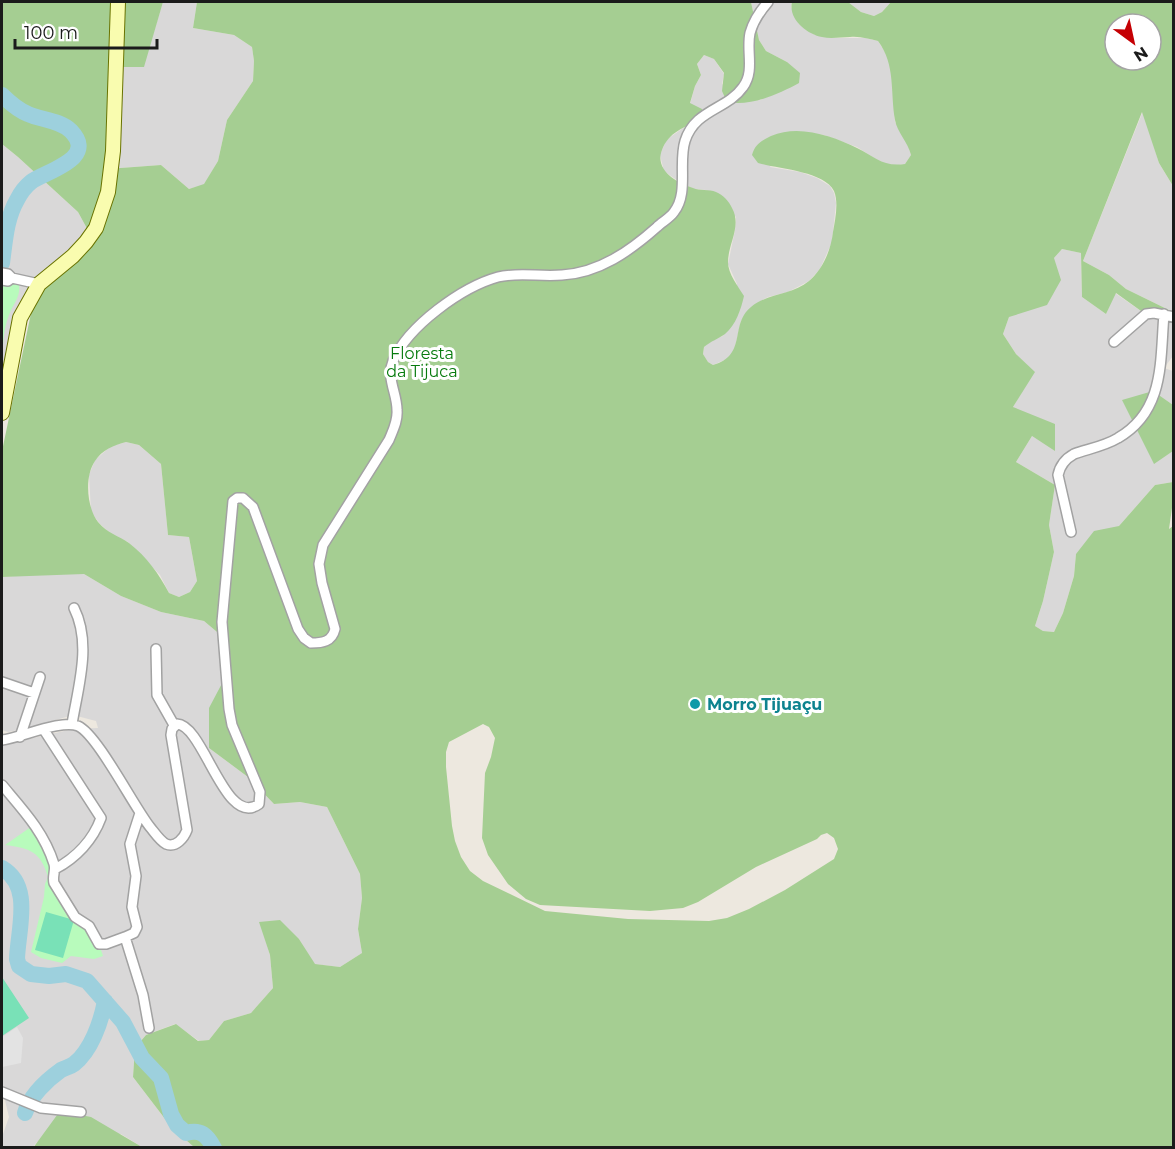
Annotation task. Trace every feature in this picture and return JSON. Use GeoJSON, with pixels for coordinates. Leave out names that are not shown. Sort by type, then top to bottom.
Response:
{"type":"FeatureCollection","features":[{"type":"Feature","properties":{"kind":"main road"},"geometry":{"type":"LineString","coordinates":[[2,413],[20,318],[39,284],[74,256],[96,228],[108,192],[114,151],[118,2]]}},
{"type":"Feature","properties":{"kind":"street"},"geometry":{"type":"LineString","coordinates":[[174,725],[186,726],[194,735],[216,777],[240,804],[247,808],[254,808],[259,804],[260,792],[232,725],[229,710],[222,622],[233,501],[243,498],[253,507],[298,629],[304,638],[311,643],[329,640],[334,635],[335,629],[319,564],[323,545],[389,440],[397,422],[397,407],[391,373],[393,361],[418,327],[444,305],[475,286],[499,277],[564,275],[594,269],[622,254],[674,212],[681,193],[681,156],[690,129],[697,119],[738,93],[745,85],[750,60],[750,34],[768,2]]}},
{"type":"Feature","properties":{"kind":"street"},"geometry":{"type":"LineString","coordinates":[[6,277],[39,284]]}},
{"type":"Feature","properties":{"kind":"street"},"geometry":{"type":"LineString","coordinates":[[1071,532],[1058,476],[1060,468],[1074,454],[1118,438],[1148,409],[1157,389],[1169,316],[1146,314],[1114,342]]}},
{"type":"Feature","properties":{"kind":"street"},"geometry":{"type":"LineString","coordinates":[[72,724],[83,643],[79,620],[74,608]]}},
{"type":"Feature","properties":{"kind":"street"},"geometry":{"type":"LineString","coordinates":[[2,740],[72,724],[79,726],[92,738],[140,813],[164,843],[176,843],[184,837],[187,830],[171,735],[174,725],[157,695],[156,649]]}},
{"type":"Feature","properties":{"kind":"street"},"geometry":{"type":"LineString","coordinates":[[20,737],[40,677]]}},
{"type":"Feature","properties":{"kind":"street"},"geometry":{"type":"LineString","coordinates":[[2,682],[34,693]]}},
{"type":"Feature","properties":{"kind":"street"},"geometry":{"type":"LineString","coordinates":[[44,730],[101,818],[86,846],[69,861],[55,869]]}},
{"type":"Feature","properties":{"kind":"street"},"geometry":{"type":"LineString","coordinates":[[2,785],[45,838],[55,869],[52,878],[54,883],[75,917],[89,926],[99,944],[106,944],[134,933],[137,927],[132,907],[136,876],[130,844],[140,813]]}},
{"type":"Feature","properties":{"kind":"street"},"geometry":{"type":"LineString","coordinates":[[125,937],[143,995],[149,1028]]}},
{"type":"Feature","properties":{"kind":"street"},"geometry":{"type":"LineString","coordinates":[[2,1092],[49,1110],[81,1112]]}},
{"type":"Feature","properties":{"kind":"shaded area"},"geometry":{"type":"Polygon","coordinates":[[[163,2],[197,2],[193,28],[234,35],[252,47],[254,61],[253,81],[227,120],[218,161],[204,185],[189,189],[161,165],[107,169],[109,67],[143,67],[163,2]]]}},
{"type":"Feature","properties":{"kind":"shaded area"},"geometry":{"type":"Polygon","coordinates":[[[751,2],[792,2],[791,7],[799,24],[815,35],[866,38],[878,41],[888,57],[892,75],[895,122],[911,155],[905,164],[892,166],[882,163],[857,147],[824,135],[791,132],[770,167],[800,172],[830,186],[836,203],[832,242],[820,269],[809,281],[788,292],[768,297],[757,303],[741,321],[734,351],[727,359],[713,365],[703,354],[704,347],[713,339],[723,336],[737,284],[728,264],[736,217],[706,190],[694,189],[664,171],[660,155],[666,140],[686,126],[701,120],[690,104],[701,75],[697,64],[704,55],[714,59],[724,74],[722,84],[748,101],[761,100],[787,62],[766,51],[759,40],[751,2]]]}},
{"type":"Feature","properties":{"kind":"shaded area"},"geometry":{"type":"Polygon","coordinates":[[[848,2],[891,2],[882,12],[874,16],[861,12],[848,2]]]}},
{"type":"Feature","properties":{"kind":"shaded area"},"geometry":{"type":"Polygon","coordinates":[[[1143,111],[1159,163],[1173,186],[1173,312],[1126,289],[1109,275],[1083,261],[1143,111]]]}},
{"type":"Feature","properties":{"kind":"shaded area"},"geometry":{"type":"Polygon","coordinates":[[[2,144],[78,212],[90,234],[38,280],[2,396],[2,144]]]}},
{"type":"Feature","properties":{"kind":"shaded area"},"geometry":{"type":"Polygon","coordinates":[[[1062,249],[1081,253],[1082,297],[1106,314],[1115,293],[1148,316],[1173,318],[1173,356],[1164,368],[1173,371],[1173,405],[1153,392],[1154,463],[1173,451],[1173,482],[1155,485],[1119,526],[1076,554],[1074,576],[1063,613],[1054,632],[1043,631],[1035,626],[1054,552],[1049,525],[1055,485],[1016,462],[1032,436],[1055,450],[1013,407],[1034,372],[1016,354],[1003,334],[1009,317],[1062,249]]]}},
{"type":"Feature","properties":{"kind":"shaded area"},"geometry":{"type":"Polygon","coordinates":[[[126,442],[139,445],[161,464],[168,535],[189,537],[197,581],[190,592],[179,597],[169,593],[160,575],[128,542],[111,534],[91,512],[89,475],[95,460],[111,446],[126,442]]]}},
{"type":"Feature","properties":{"kind":"shaded area"},"geometry":{"type":"Polygon","coordinates":[[[84,574],[121,596],[161,612],[204,621],[223,637],[228,673],[209,748],[248,777],[274,804],[300,802],[327,807],[360,874],[362,898],[358,929],[362,953],[340,967],[314,964],[299,939],[260,922],[270,955],[273,988],[251,1013],[224,1021],[209,1040],[199,1041],[175,1024],[146,1035],[135,1048],[133,1077],[172,1128],[194,1147],[142,1147],[121,1134],[37,1142],[33,1147],[2,1147],[2,1137],[9,1117],[2,1088],[2,745],[73,729],[98,728],[96,721],[73,715],[28,728],[8,732],[2,730],[2,577],[84,574]]]}},
{"type":"Feature","properties":{"kind":"shaded area"},"geometry":{"type":"Polygon","coordinates":[[[17,1027],[23,1038],[21,1063],[2,1067],[2,1037],[17,1027]]]}},
{"type":"Feature","properties":{"kind":"green space","name":"Floresta da Tijuca"},"geometry":{"type":"Polygon","coordinates":[[[2,2],[163,2],[144,67],[109,67],[107,169],[161,165],[189,189],[204,184],[218,161],[227,120],[253,81],[254,61],[252,47],[234,35],[193,28],[197,2],[751,2],[759,40],[766,51],[787,62],[800,73],[799,83],[755,101],[727,102],[722,91],[724,73],[714,59],[704,55],[697,64],[701,75],[690,103],[702,109],[701,120],[683,128],[668,139],[660,157],[661,164],[668,175],[687,186],[719,193],[729,203],[735,215],[736,222],[728,266],[744,296],[740,311],[732,326],[725,334],[704,347],[703,354],[713,365],[731,354],[744,314],[758,302],[795,289],[809,281],[826,259],[832,239],[836,201],[834,191],[829,184],[811,175],[758,163],[752,155],[757,145],[771,136],[804,131],[837,139],[890,164],[905,164],[911,155],[896,124],[890,69],[884,50],[878,41],[857,37],[829,38],[810,33],[796,20],[792,2],[848,2],[861,12],[874,16],[882,12],[891,2],[1173,2],[1173,186],[1159,163],[1142,112],[1083,261],[1109,275],[1126,289],[1173,312],[1173,318],[1148,316],[1116,293],[1106,314],[1082,297],[1081,253],[1062,249],[1054,258],[1061,280],[1047,305],[1009,317],[1003,334],[1016,354],[1035,372],[1013,407],[1055,424],[1055,451],[1032,436],[1016,462],[1055,485],[1049,525],[1054,552],[1035,626],[1043,631],[1054,632],[1063,613],[1074,576],[1076,554],[1094,531],[1119,526],[1155,485],[1173,482],[1169,529],[1173,526],[1173,1147],[194,1147],[172,1128],[133,1077],[135,1048],[146,1035],[176,1024],[198,1041],[209,1040],[224,1021],[251,1013],[273,988],[270,955],[259,922],[280,920],[299,939],[315,964],[340,967],[362,953],[358,929],[362,898],[360,874],[327,807],[300,802],[274,804],[248,777],[209,748],[209,708],[228,672],[223,637],[204,621],[161,612],[121,596],[84,574],[2,577],[2,451],[38,280],[90,234],[78,212],[2,144],[2,2]],[[126,442],[109,448],[95,461],[88,484],[91,509],[102,526],[129,543],[141,554],[152,566],[169,593],[179,597],[190,592],[197,581],[189,537],[168,535],[161,464],[139,445],[126,442]],[[483,724],[449,742],[446,752],[455,841],[470,871],[483,881],[545,911],[628,919],[709,921],[727,918],[785,890],[834,859],[838,849],[834,838],[827,833],[821,835],[817,839],[756,867],[698,902],[683,908],[650,911],[540,905],[526,899],[508,884],[488,855],[482,838],[485,773],[495,738],[489,727],[483,724]]]}},
{"type":"Feature","properties":{"kind":"green space"},"geometry":{"type":"Polygon","coordinates":[[[2,283],[19,284],[19,289],[6,327],[2,362],[2,283]]]}},
{"type":"Feature","properties":{"kind":"green space"},"geometry":{"type":"Polygon","coordinates":[[[1153,391],[1173,405],[1173,451],[1154,464],[1122,400],[1153,391]]]}},
{"type":"Feature","properties":{"kind":"green space"},"geometry":{"type":"Polygon","coordinates":[[[35,824],[45,839],[52,878],[99,944],[103,956],[94,959],[71,956],[62,963],[41,958],[31,952],[48,877],[42,862],[33,853],[5,845],[35,824]]]}},
{"type":"Feature","properties":{"kind":"green space"},"geometry":{"type":"Polygon","coordinates":[[[46,912],[74,920],[63,958],[35,950],[46,912]]]}},
{"type":"Feature","properties":{"kind":"green space"},"geometry":{"type":"Polygon","coordinates":[[[2,977],[29,1018],[2,1036],[2,977]]]}},
{"type":"Feature","properties":{"kind":"green space"},"geometry":{"type":"Polygon","coordinates":[[[60,1111],[91,1117],[142,1147],[33,1148],[60,1111]]]}},
{"type":"Feature","properties":{"kind":"waterway"},"geometry":{"type":"LineString","coordinates":[[2,95],[24,112],[67,127],[78,141],[78,149],[74,157],[31,182],[20,195],[8,223],[2,263]]}},
{"type":"Feature","properties":{"kind":"waterway"},"geometry":{"type":"LineString","coordinates":[[2,868],[12,876],[21,897],[17,959],[19,966],[31,974],[49,976],[66,974],[87,981],[123,1022],[142,1058],[161,1078],[171,1114],[177,1125],[186,1133],[203,1134],[214,1148]]}},
{"type":"Feature","properties":{"kind":"waterway"},"geometry":{"type":"LineString","coordinates":[[25,1113],[35,1095],[45,1084],[61,1070],[74,1064],[85,1052],[98,1027],[105,1001]]}},
{"type":"Feature","properties":{"kind":"place","name":"Morro Tijuaçu"},"geometry":{"type":"Point","coordinates":[695,704]}}]}
